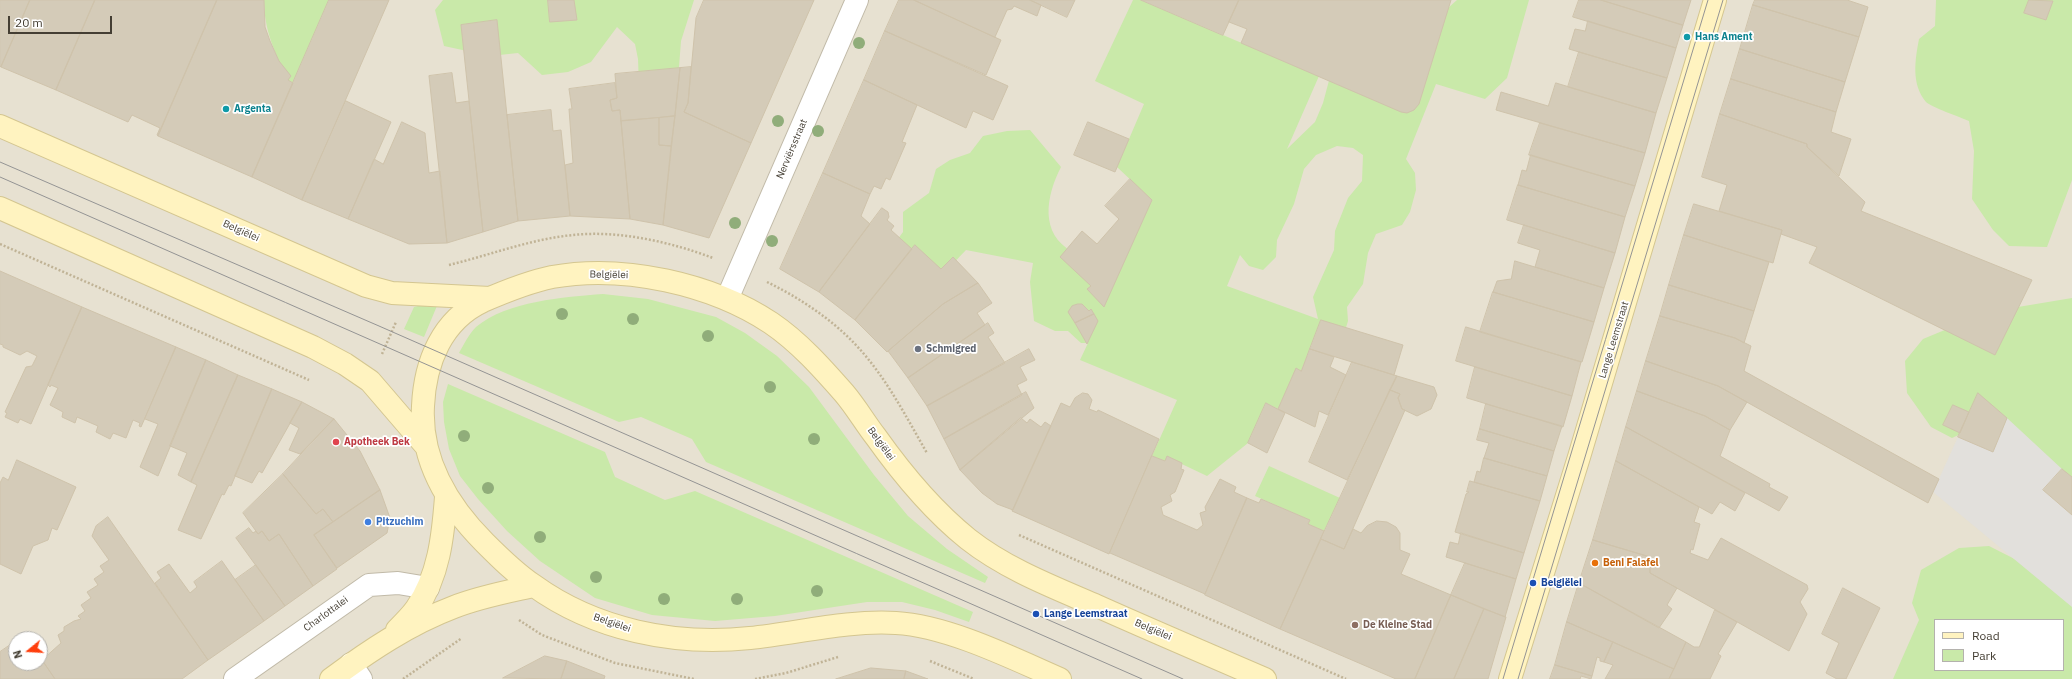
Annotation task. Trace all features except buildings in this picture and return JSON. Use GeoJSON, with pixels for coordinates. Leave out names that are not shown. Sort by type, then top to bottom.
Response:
{"type":"FeatureCollection","features":[{"type":"Feature","properties":{"kind":"street","name":"Nerviërsstraat"},"geometry":{"type":"LineString","coordinates":[[727,299],[856,0]]}},
{"type":"Feature","properties":{"kind":"street","name":"Lange Leemstraat"},"geometry":{"type":"LineString","coordinates":[[1510,679],[1579,457],[1715,0]]}},
{"type":"Feature","properties":{"kind":"street","name":"Belgiëlei"},"geometry":{"type":"LineString","coordinates":[[0,126],[366,286],[392,292],[490,298]]}},
{"type":"Feature","properties":{"kind":"street","name":"Belgiëlei"},"geometry":{"type":"LineString","coordinates":[[0,208],[313,347],[345,364],[370,381],[425,445]]}},
{"type":"Feature","properties":{"kind":"street","name":"Belgiëlei"},"geometry":{"type":"LineString","coordinates":[[1060,679],[985,646],[943,632],[901,623],[871,622],[719,640],[686,639],[646,634],[617,626],[570,607],[533,586],[504,562],[471,529],[446,497],[425,445],[422,416],[423,388],[428,365],[443,335],[456,318],[474,306],[519,286],[555,276],[597,274],[647,276],[692,286],[727,299],[773,324],[816,361],[849,398],[907,478],[936,511],[969,540],[997,560],[1034,579],[1265,679]]}},
{"type":"Feature","properties":{"kind":"street"},"geometry":{"type":"LineString","coordinates":[[331,679],[356,672],[389,640],[416,609],[428,588],[442,544],[446,497]]}},
{"type":"Feature","properties":{"kind":"street","name":"Charlottalei"},"geometry":{"type":"LineString","coordinates":[[235,679],[369,585],[398,583],[428,588]]}},
{"type":"Feature","properties":{"kind":"street"},"geometry":{"type":"LineString","coordinates":[[389,640],[453,607],[476,599],[533,586]]}},
{"type":"Feature","properties":{"kind":"path"},"geometry":{"type":"LineString","coordinates":[[0,244],[316,384]]}},
{"type":"Feature","properties":{"kind":"path"},"geometry":{"type":"LineString","coordinates":[[370,381],[409,293]]}},
{"type":"Feature","properties":{"kind":"path"},"geometry":{"type":"LineString","coordinates":[[513,621],[519,620],[542,635],[615,663],[694,679]]}},
{"type":"Feature","properties":{"kind":"path"},"geometry":{"type":"LineString","coordinates":[[403,679],[463,637]]}},
{"type":"Feature","properties":{"kind":"path"},"geometry":{"type":"LineString","coordinates":[[755,679],[786,673],[840,657]]}},
{"type":"Feature","properties":{"kind":"path"},"geometry":{"type":"LineString","coordinates":[[929,661],[974,679]]}},
{"type":"Feature","properties":{"kind":"shaded area"},"geometry":{"type":"Polygon","coordinates":[[[0,0],[2072,0],[2072,679],[0,679],[0,0]]]}},
{"type":"Feature","properties":{"kind":"shaded area"},"geometry":{"type":"Polygon","coordinates":[[[2007,418],[2062,469],[2043,490],[2072,515],[2072,607],[1933,492],[1958,437],[1993,451],[2007,418]]]}},
{"type":"Feature","properties":{"kind":"green space"},"geometry":{"type":"Polygon","coordinates":[[[264,0],[329,0],[293,83],[288,80],[271,41],[264,11],[264,0]]]}},
{"type":"Feature","properties":{"kind":"green space"},"geometry":{"type":"Polygon","coordinates":[[[443,0],[694,0],[681,41],[677,93],[639,86],[638,59],[635,44],[617,27],[591,62],[568,72],[542,75],[518,53],[490,56],[444,46],[435,10],[443,0]]]}},
{"type":"Feature","properties":{"kind":"green space"},"geometry":{"type":"Polygon","coordinates":[[[1133,0],[1141,0],[1319,76],[1287,149],[1315,122],[1323,103],[1331,73],[1437,18],[1457,0],[1529,0],[1507,78],[1485,99],[1436,84],[1406,159],[1415,173],[1416,190],[1410,212],[1402,225],[1376,234],[1368,253],[1363,284],[1347,307],[1348,321],[1343,337],[1319,326],[1301,371],[1296,369],[1278,409],[1266,403],[1248,443],[1207,476],[1167,457],[1165,461],[1152,456],[1177,400],[1080,360],[1088,343],[1081,343],[1068,331],[1055,331],[1034,321],[1030,282],[1033,263],[966,250],[942,275],[895,243],[903,232],[903,212],[929,193],[936,169],[950,160],[970,153],[983,136],[1007,131],[1030,130],[1061,167],[1049,202],[1050,225],[1062,244],[1077,254],[1091,257],[1152,200],[1117,167],[1144,104],[1095,81],[1133,0]],[[1337,146],[1316,155],[1304,169],[1294,204],[1277,240],[1276,257],[1263,270],[1249,266],[1240,255],[1227,286],[1318,319],[1313,297],[1334,250],[1335,231],[1348,198],[1362,181],[1363,155],[1353,148],[1337,146]]]}},
{"type":"Feature","properties":{"kind":"green space"},"geometry":{"type":"Polygon","coordinates":[[[1936,0],[2072,0],[2072,180],[2047,247],[2009,246],[1993,230],[1972,199],[1974,151],[1969,121],[1929,104],[1921,95],[1915,72],[1919,39],[1935,26],[1936,0]]]}},
{"type":"Feature","properties":{"kind":"green space"},"geometry":{"type":"Polygon","coordinates":[[[603,294],[648,299],[716,317],[745,333],[777,356],[809,387],[874,475],[908,516],[947,549],[988,577],[985,583],[706,462],[692,439],[641,417],[619,422],[459,353],[476,327],[503,311],[536,302],[603,294]]]}},
{"type":"Feature","properties":{"kind":"green space"},"geometry":{"type":"Polygon","coordinates":[[[2072,298],[2072,488],[2033,448],[1989,421],[1952,438],[1931,427],[1907,393],[1905,361],[1923,339],[1988,312],[2072,298]]]}},
{"type":"Feature","properties":{"kind":"green space"},"geometry":{"type":"Polygon","coordinates":[[[439,301],[424,337],[404,329],[414,307],[439,301]]]}},
{"type":"Feature","properties":{"kind":"green space"},"geometry":{"type":"Polygon","coordinates":[[[448,384],[605,452],[615,477],[665,500],[695,491],[973,612],[969,622],[935,610],[902,602],[867,602],[775,616],[715,621],[652,615],[595,598],[540,561],[507,531],[478,499],[460,476],[449,449],[444,422],[443,402],[448,384]]]}},
{"type":"Feature","properties":{"kind":"green space"},"geometry":{"type":"Polygon","coordinates":[[[1269,466],[1340,498],[1324,531],[1308,524],[1310,520],[1255,496],[1269,466]]]}},
{"type":"Feature","properties":{"kind":"green space"},"geometry":{"type":"Polygon","coordinates":[[[1989,546],[2072,588],[2072,679],[1893,679],[1919,620],[1912,603],[1921,570],[1959,548],[1989,546]]]}},
{"type":"Feature","properties":{"kind":"tram line"},"geometry":{"type":"LineString","coordinates":[[1503,679],[1708,0]]}},
{"type":"Feature","properties":{"kind":"tram line"},"geometry":{"type":"LineString","coordinates":[[1518,679],[1723,0]]}},
{"type":"Feature","properties":{"kind":"tram line"},"geometry":{"type":"LineString","coordinates":[[0,162],[379,326],[1183,679]]}},
{"type":"Feature","properties":{"kind":"tram line"},"geometry":{"type":"LineString","coordinates":[[0,177],[1142,679]]}},
{"type":"Feature","properties":{"kind":"place","name":"Hans Ament"},"geometry":{"type":"Point","coordinates":[1687,37]}},
{"type":"Feature","properties":{"kind":"place","name":"Argenta"},"geometry":{"type":"Point","coordinates":[226,109]}},
{"type":"Feature","properties":{"kind":"place","name":"Schmigred"},"geometry":{"type":"Point","coordinates":[918,349]}},
{"type":"Feature","properties":{"kind":"place","name":"Apotheek Bek"},"geometry":{"type":"Point","coordinates":[336,442]}},
{"type":"Feature","properties":{"kind":"place","name":"Pitzuchim"},"geometry":{"type":"Point","coordinates":[368,522]}},
{"type":"Feature","properties":{"kind":"place","name":"Beni Falafel"},"geometry":{"type":"Point","coordinates":[1595,563]}},
{"type":"Feature","properties":{"kind":"place","name":"Belgiëlei"},"geometry":{"type":"Point","coordinates":[1533,583]}},
{"type":"Feature","properties":{"kind":"place","name":"Lange Leemstraat"},"geometry":{"type":"Point","coordinates":[1036,614]}},
{"type":"Feature","properties":{"kind":"place","name":"De Kleine Stad"},"geometry":{"type":"Point","coordinates":[1355,625]}}]}
